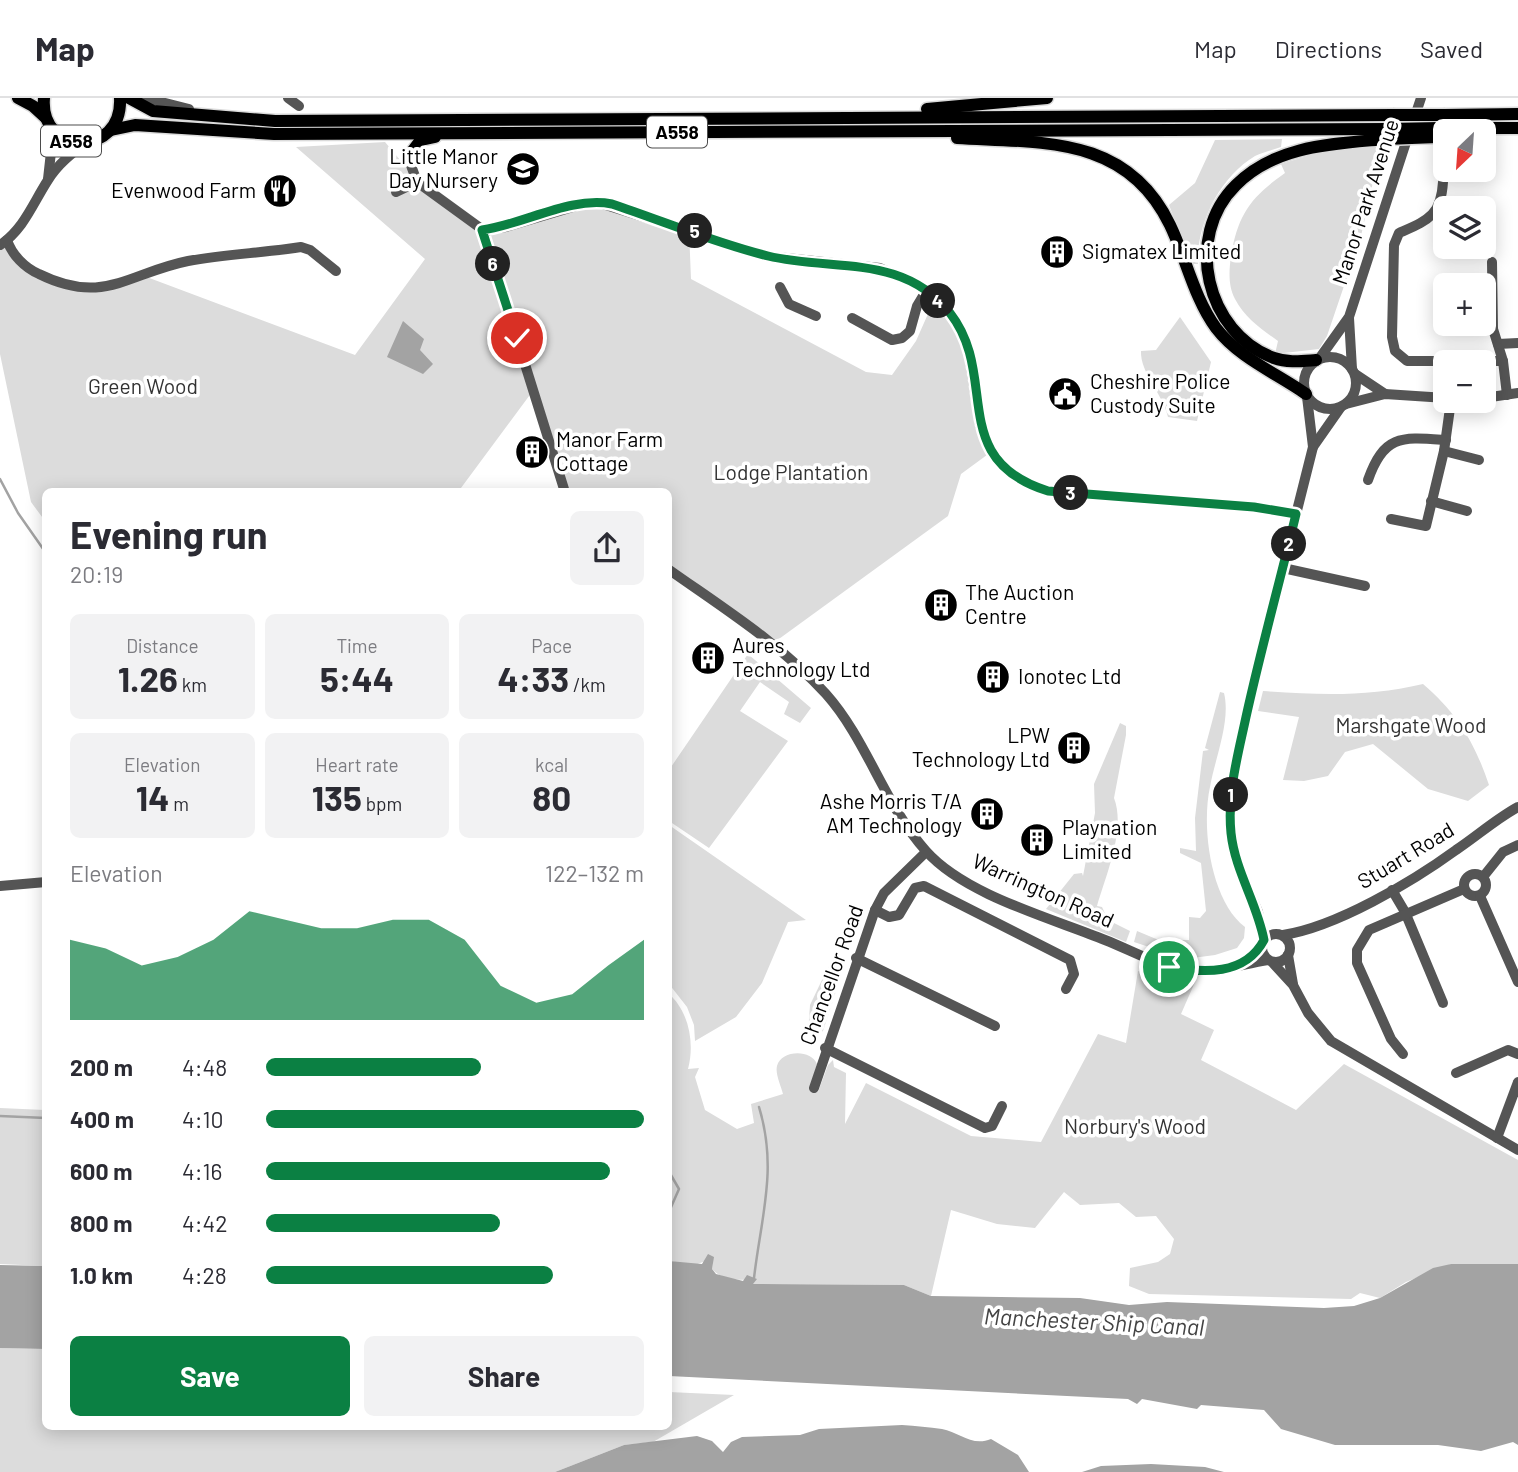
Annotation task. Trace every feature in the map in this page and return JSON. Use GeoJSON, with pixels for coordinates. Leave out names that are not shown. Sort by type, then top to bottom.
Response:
{"type":"FeatureCollection","features":[{"type":"Feature","properties":{"kind":"main road","name":"A558"},"geometry":{"type":"LineString","coordinates":[[18,98],[33,106],[66,139],[87,142],[111,130],[135,125],[274,134],[863,131],[1387,134]]}},
{"type":"Feature","properties":{"kind":"main road","name":"A558"},"geometry":{"type":"LineString","coordinates":[[44,98],[48,122]]}},
{"type":"Feature","properties":{"kind":"main road","name":"A558"},"geometry":{"type":"LineString","coordinates":[[111,130],[117,120],[120,98]]}},
{"type":"Feature","properties":{"kind":"main road","name":"A558"},"geometry":{"type":"LineString","coordinates":[[129,98],[153,111],[237,118],[1518,114]]}},
{"type":"Feature","properties":{"kind":"main road"},"geometry":{"type":"LineString","coordinates":[[804,117],[1010,104],[1047,98]]}},
{"type":"Feature","properties":{"kind":"main road"},"geometry":{"type":"LineString","coordinates":[[1496,128],[1518,128]]}},
{"type":"Feature","properties":{"kind":"main road"},"geometry":{"type":"LineString","coordinates":[[863,131],[1057,144],[1085,150],[1119,164],[1136,177],[1160,205],[1216,327],[1243,354],[1307,396]]}},
{"type":"Feature","properties":{"kind":"main road"},"geometry":{"type":"LineString","coordinates":[[381,133],[401,145],[408,157],[421,140],[491,132]]}},
{"type":"Feature","properties":{"kind":"main road"},"geometry":{"type":"LineString","coordinates":[[1318,359],[1287,361],[1276,358],[1259,351],[1230,326],[1215,300],[1207,269],[1207,244],[1212,223],[1235,186],[1278,157],[1304,148],[1387,134],[1433,134]]}},
{"type":"Feature","properties":{"kind":"street"},"geometry":{"type":"LineString","coordinates":[[145,98],[237,118]]}},
{"type":"Feature","properties":{"kind":"street"},"geometry":{"type":"LineString","coordinates":[[288,98],[299,106]]}},
{"type":"Feature","properties":{"kind":"street","name":"Manor Park Avenue"},"geometry":{"type":"LineString","coordinates":[[1318,359],[1349,317],[1421,98]]}},
{"type":"Feature","properties":{"kind":"street"},"geometry":{"type":"LineString","coordinates":[[48,122],[52,144],[48,179]]}},
{"type":"Feature","properties":{"kind":"street"},"geometry":{"type":"LineString","coordinates":[[87,142],[68,156],[48,179],[37,202],[4,243],[32,271],[65,287],[108,288],[184,262],[300,247],[310,250],[336,271]]}},
{"type":"Feature","properties":{"kind":"street"},"geometry":{"type":"LineString","coordinates":[[408,157],[417,182],[482,230],[564,488]]}},
{"type":"Feature","properties":{"kind":"street"},"geometry":{"type":"LineString","coordinates":[[396,192],[417,182]]}},
{"type":"Feature","properties":{"kind":"street"},"geometry":{"type":"LineString","coordinates":[[1443,182],[1442,201],[1430,219],[1399,233],[1394,245],[1392,337],[1395,351],[1407,361],[1503,361]]}},
{"type":"Feature","properties":{"kind":"street"},"geometry":{"type":"LineString","coordinates":[[482,230],[506,226],[593,201],[768,256],[880,268],[926,291],[951,314],[967,341],[980,425],[991,452],[1014,476],[1048,491],[1254,507],[1296,514]]}},
{"type":"Feature","properties":{"kind":"street"},"geometry":{"type":"LineString","coordinates":[[1492,262],[1493,329],[1512,394]]}},
{"type":"Feature","properties":{"kind":"street"},"geometry":{"type":"LineString","coordinates":[[780,287],[789,304],[816,316]]}},
{"type":"Feature","properties":{"kind":"street"},"geometry":{"type":"LineString","coordinates":[[852,318],[892,340],[902,338],[910,331],[916,306],[926,291]]}},
{"type":"Feature","properties":{"kind":"street","name":"Manor Park Avenue"},"geometry":{"type":"LineString","coordinates":[[1349,317],[1353,372]]}},
{"type":"Feature","properties":{"kind":"street"},"geometry":{"type":"LineString","coordinates":[[1498,344],[1518,343]]}},
{"type":"Feature","properties":{"kind":"street"},"geometry":{"type":"LineString","coordinates":[[1385,394],[1353,372],[1341,359],[1318,359],[1306,372],[1313,447],[1238,755],[1230,812],[1236,859],[1258,912],[1262,953],[1293,985],[1308,1013],[1331,1041],[1518,1150]]}},
{"type":"Feature","properties":{"kind":"street"},"geometry":{"type":"LineString","coordinates":[[1313,447],[1355,391],[1353,372]]}},
{"type":"Feature","properties":{"kind":"street"},"geometry":{"type":"LineString","coordinates":[[1307,396],[1326,409],[1385,394],[1433,397]]}},
{"type":"Feature","properties":{"kind":"street"},"geometry":{"type":"LineString","coordinates":[[1391,519],[1426,526],[1445,446],[1449,413]]}},
{"type":"Feature","properties":{"kind":"street"},"geometry":{"type":"LineString","coordinates":[[1368,480],[1375,459],[1384,447],[1397,439],[1445,446],[1479,460]]}},
{"type":"Feature","properties":{"kind":"street"},"geometry":{"type":"LineString","coordinates":[[1431,501],[1466,511]]}},
{"type":"Feature","properties":{"kind":"street"},"geometry":{"type":"LineString","coordinates":[[1283,568],[1364,586]]}},
{"type":"Feature","properties":{"kind":"street","name":"Warrington Road"},"geometry":{"type":"LineString","coordinates":[[672,572],[772,644],[827,695],[842,713],[901,817],[926,852],[971,884],[1169,967],[1214,971],[1240,964],[1270,961]]}},
{"type":"Feature","properties":{"kind":"street","name":"Stuart Road"},"geometry":{"type":"LineString","coordinates":[[1289,953],[1310,931],[1432,867],[1518,807]]}},
{"type":"Feature","properties":{"kind":"street"},"geometry":{"type":"LineString","coordinates":[[1483,877],[1503,852],[1518,845]]}},
{"type":"Feature","properties":{"kind":"street","name":"Chancellor Road"},"geometry":{"type":"LineString","coordinates":[[814,1088],[825,1048],[875,910],[884,893],[926,852]]}},
{"type":"Feature","properties":{"kind":"street"},"geometry":{"type":"LineString","coordinates":[[1403,1054],[1391,1039],[1357,963],[1357,950],[1369,930],[1405,912],[1464,889],[1469,876],[1483,877]]}},
{"type":"Feature","properties":{"kind":"street"},"geometry":{"type":"LineString","coordinates":[[1464,889],[1472,896],[1480,895],[1486,887],[1483,877]]}},
{"type":"Feature","properties":{"kind":"street"},"geometry":{"type":"LineString","coordinates":[[0,886],[42,882]]}},
{"type":"Feature","properties":{"kind":"street"},"geometry":{"type":"LineString","coordinates":[[875,910],[889,917],[899,915],[915,888],[924,886],[1070,960],[1074,974],[1066,989]]}},
{"type":"Feature","properties":{"kind":"street"},"geometry":{"type":"LineString","coordinates":[[1392,890],[1405,912],[1443,1003]]}},
{"type":"Feature","properties":{"kind":"street"},"geometry":{"type":"LineString","coordinates":[[1480,895],[1518,982]]}},
{"type":"Feature","properties":{"kind":"street"},"geometry":{"type":"LineString","coordinates":[[1258,912],[1289,942],[1293,985]]}},
{"type":"Feature","properties":{"kind":"street","name":"Stuart Road"},"geometry":{"type":"LineString","coordinates":[[1281,934],[1310,931]]}},
{"type":"Feature","properties":{"kind":"street"},"geometry":{"type":"LineString","coordinates":[[1240,964],[1271,934],[1281,934]]}},
{"type":"Feature","properties":{"kind":"street"},"geometry":{"type":"LineString","coordinates":[[1270,961],[1281,961],[1289,953]]}},
{"type":"Feature","properties":{"kind":"street"},"geometry":{"type":"LineString","coordinates":[[856,958],[995,1026]]}},
{"type":"Feature","properties":{"kind":"street"},"geometry":{"type":"LineString","coordinates":[[825,1048],[985,1128],[992,1126],[1002,1107]]}},
{"type":"Feature","properties":{"kind":"street"},"geometry":{"type":"LineString","coordinates":[[1455,1073],[1500,1053],[1508,1051],[1518,1054]]}},
{"type":"Feature","properties":{"kind":"street"},"geometry":{"type":"LineString","coordinates":[[1497,1138],[1518,1082]]}},
{"type":"Feature","properties":{"kind":"green space"},"geometry":{"type":"Polygon","coordinates":[[[1282,139],[1281,147],[1255,156],[1242,165],[1221,189],[1201,233],[1198,264],[1192,264],[1169,205],[1195,183],[1215,140],[1282,139]]]}},
{"type":"Feature","properties":{"kind":"green space"},"geometry":{"type":"Polygon","coordinates":[[[385,142],[411,173],[483,230],[561,209],[612,204],[689,230],[691,279],[866,372],[892,375],[916,341],[935,298],[967,341],[991,452],[961,474],[948,516],[772,644],[672,571],[672,488],[562,488],[535,388],[461,488],[42,488],[42,517],[31,502],[0,354],[0,245],[7,240],[11,252],[65,287],[108,288],[144,276],[355,355],[425,259],[296,147],[385,142]]]}},
{"type":"Feature","properties":{"kind":"green space"},"geometry":{"type":"Polygon","coordinates":[[[1381,146],[1361,236],[1327,336],[1319,349],[1275,354],[1278,341],[1239,306],[1231,289],[1231,256],[1242,218],[1263,190],[1285,173],[1281,164],[1323,151],[1381,146]]]}},
{"type":"Feature","properties":{"kind":"green space"},"geometry":{"type":"Polygon","coordinates":[[[1180,317],[1211,362],[1197,421],[1168,417],[1142,359],[1141,351],[1156,350],[1180,317]]]}},
{"type":"Feature","properties":{"kind":"green space"},"geometry":{"type":"Polygon","coordinates":[[[748,654],[811,708],[800,723],[784,714],[789,702],[760,682],[740,711],[788,741],[709,848],[672,823],[672,766],[748,654]]]}},
{"type":"Feature","properties":{"kind":"green space","name":"Marshgate Wood"},"geometry":{"type":"Polygon","coordinates":[[[1423,684],[1446,706],[1464,730],[1484,770],[1489,785],[1468,801],[1428,789],[1373,744],[1345,752],[1328,776],[1304,781],[1283,780],[1299,717],[1258,711],[1263,691],[1344,694],[1423,684]]]}},
{"type":"Feature","properties":{"kind":"green space"},"geometry":{"type":"Polygon","coordinates":[[[1220,692],[1224,693],[1226,704],[1222,740],[1208,804],[1208,842],[1217,882],[1233,915],[1245,927],[1244,938],[1237,948],[1215,955],[1185,959],[1134,942],[1137,931],[1173,946],[1181,940],[1189,940],[1189,917],[1200,918],[1206,911],[1201,863],[1180,853],[1180,848],[1196,851],[1195,818],[1203,751],[1209,750],[1205,748],[1220,692]]]}},
{"type":"Feature","properties":{"kind":"green space"},"geometry":{"type":"Polygon","coordinates":[[[1120,723],[1126,726],[1126,735],[1114,798],[1118,824],[1097,906],[1102,907],[1108,920],[1130,931],[1126,942],[1046,909],[1074,874],[1082,873],[1083,876],[1095,813],[1094,784],[1120,723]]]}},
{"type":"Feature","properties":{"kind":"green space"},"geometry":{"type":"Polygon","coordinates":[[[672,827],[806,920],[788,922],[762,983],[736,1017],[695,1041],[694,1025],[687,1007],[672,988],[672,827]]]}},
{"type":"Feature","properties":{"kind":"green space"},"geometry":{"type":"Polygon","coordinates":[[[833,957],[845,963],[823,1031],[817,1036],[808,1034],[810,1005],[833,957]]]}},
{"type":"Feature","properties":{"kind":"green space","name":"Norbury's Wood"},"geometry":{"type":"Polygon","coordinates":[[[1154,967],[1195,982],[1181,1014],[1214,1030],[1201,1060],[1296,1110],[1344,1064],[1518,1160],[1518,1264],[1451,1264],[1406,1282],[1380,1298],[1360,1293],[1351,1299],[1149,1294],[1129,1286],[1130,1268],[1158,1262],[1170,1254],[1174,1239],[1156,1216],[1136,1217],[1119,1203],[1080,1205],[1064,1192],[1035,1228],[997,1224],[951,1210],[931,1296],[904,1285],[752,1284],[756,1279],[732,1279],[716,1273],[712,1269],[713,1258],[695,1265],[672,1261],[672,997],[681,1009],[689,1028],[691,1049],[688,1069],[699,1068],[695,1077],[705,1110],[737,1129],[754,1123],[751,1104],[783,1094],[777,1066],[784,1057],[796,1053],[809,1056],[817,1064],[810,1089],[818,1092],[828,1065],[833,1060],[834,1067],[846,1073],[845,1124],[866,1083],[971,1136],[1041,1142],[1098,1034],[1126,1043],[1138,971],[1146,974],[1154,967]]]}},
{"type":"Feature","properties":{"kind":"green space"},"geometry":{"type":"Polygon","coordinates":[[[0,1108],[42,1110],[42,1266],[0,1264],[0,1108]]]}},
{"type":"Feature","properties":{"kind":"green space"},"geometry":{"type":"Polygon","coordinates":[[[0,1348],[42,1349],[42,1430],[672,1430],[672,1392],[734,1395],[653,1442],[624,1445],[555,1472],[0,1472],[0,1348]]]}},
{"type":"Feature","properties":{"kind":"water"},"geometry":{"type":"Polygon","coordinates":[[[403,321],[424,339],[420,350],[433,364],[423,374],[387,357],[403,321]]]}},
{"type":"Feature","properties":{"kind":"water","name":"Manchester Ship Canal"},"geometry":{"type":"Polygon","coordinates":[[[708,1254],[714,1257],[712,1269],[716,1274],[743,1281],[747,1275],[757,1279],[753,1284],[904,1285],[931,1296],[1080,1298],[1129,1305],[1167,1302],[1324,1308],[1354,1306],[1380,1298],[1433,1268],[1451,1264],[1518,1264],[1518,1445],[1513,1442],[1481,1451],[1438,1445],[1335,1445],[1281,1429],[1264,1410],[1201,1405],[1197,1409],[1142,1399],[1137,1404],[1128,1399],[672,1376],[672,1261],[702,1264],[708,1254]]]}},
{"type":"Feature","properties":{"kind":"water"},"geometry":{"type":"Polygon","coordinates":[[[0,1265],[42,1266],[42,1349],[0,1348],[0,1265]]]}},
{"type":"Feature","properties":{"kind":"water"},"geometry":{"type":"Polygon","coordinates":[[[902,1425],[942,1429],[978,1441],[991,1439],[1018,1455],[1029,1472],[555,1472],[624,1445],[697,1436],[712,1441],[723,1452],[731,1442],[742,1437],[800,1435],[819,1429],[902,1425]]]}},
{"type":"Feature","properties":{"kind":"water"},"geometry":{"type":"Polygon","coordinates":[[[1151,1464],[1205,1467],[1224,1472],[1082,1472],[1101,1466],[1151,1464]]]}},
{"type":"Feature","properties":{"kind":"waterway"},"geometry":{"type":"LineString","coordinates":[[0,479],[18,513],[42,547]]}},
{"type":"Feature","properties":{"kind":"waterway"},"geometry":{"type":"LineString","coordinates":[[754,1278],[768,1172],[765,1130],[759,1107]]}},
{"type":"Feature","properties":{"kind":"waterway"},"geometry":{"type":"LineString","coordinates":[[0,1116],[42,1118]]}},
{"type":"Feature","properties":{"kind":"waterway"},"geometry":{"type":"LineString","coordinates":[[672,1177],[679,1189],[672,1205]]}},
{"type":"Feature","properties":{"kind":"place","name":"Little Manor Day Nursery"},"geometry":{"type":"Point","coordinates":[523,169]}},
{"type":"Feature","properties":{"kind":"place","name":"Evenwood Farm"},"geometry":{"type":"Point","coordinates":[280,191]}},
{"type":"Feature","properties":{"kind":"place","name":"Sigmatex Limited"},"geometry":{"type":"Point","coordinates":[1057,252]}},
{"type":"Feature","properties":{"kind":"place","name":"Cheshire Police Custody Suite"},"geometry":{"type":"Point","coordinates":[1065,394]}},
{"type":"Feature","properties":{"kind":"place","name":"Manor Farm Cottage"},"geometry":{"type":"Point","coordinates":[532,452]}},
{"type":"Feature","properties":{"kind":"place","name":"The Auction Centre"},"geometry":{"type":"Point","coordinates":[941,605]}},
{"type":"Feature","properties":{"kind":"place","name":"Aures Technology Ltd"},"geometry":{"type":"Point","coordinates":[708,658]}},
{"type":"Feature","properties":{"kind":"place","name":"Ionotec Ltd"},"geometry":{"type":"Point","coordinates":[993,677]}},
{"type":"Feature","properties":{"kind":"place","name":"LPW Technology Ltd"},"geometry":{"type":"Point","coordinates":[1074,748]}},
{"type":"Feature","properties":{"kind":"place","name":"Ashe Morris T/A AM Technology"},"geometry":{"type":"Point","coordinates":[987,814]}},
{"type":"Feature","properties":{"kind":"place","name":"Playnation Limited"},"geometry":{"type":"Point","coordinates":[1037,840]}},
{"type":"Feature","properties":{"kind":"route"},"geometry":{"type":"LineString","coordinates":[[517,338],[482,230],[506,226],[593,201],[612,204],[768,256],[804,262],[880,268],[915,283],[951,314],[967,341],[980,425],[991,452],[999,463],[1029,485],[1048,491],[1254,507],[1296,514],[1253,685],[1231,788],[1231,834],[1236,859],[1258,912],[1264,940],[1240,964],[1225,970],[1192,971],[1169,967]]}},
{"type":"Feature","properties":{"kind":"park label","name":"Green Wood"},"geometry":{"type":"Point","coordinates":[143,387]}},
{"type":"Feature","properties":{"kind":"park label","name":"Lodge Plantation"},"geometry":{"type":"Point","coordinates":[791,473]}}]}
